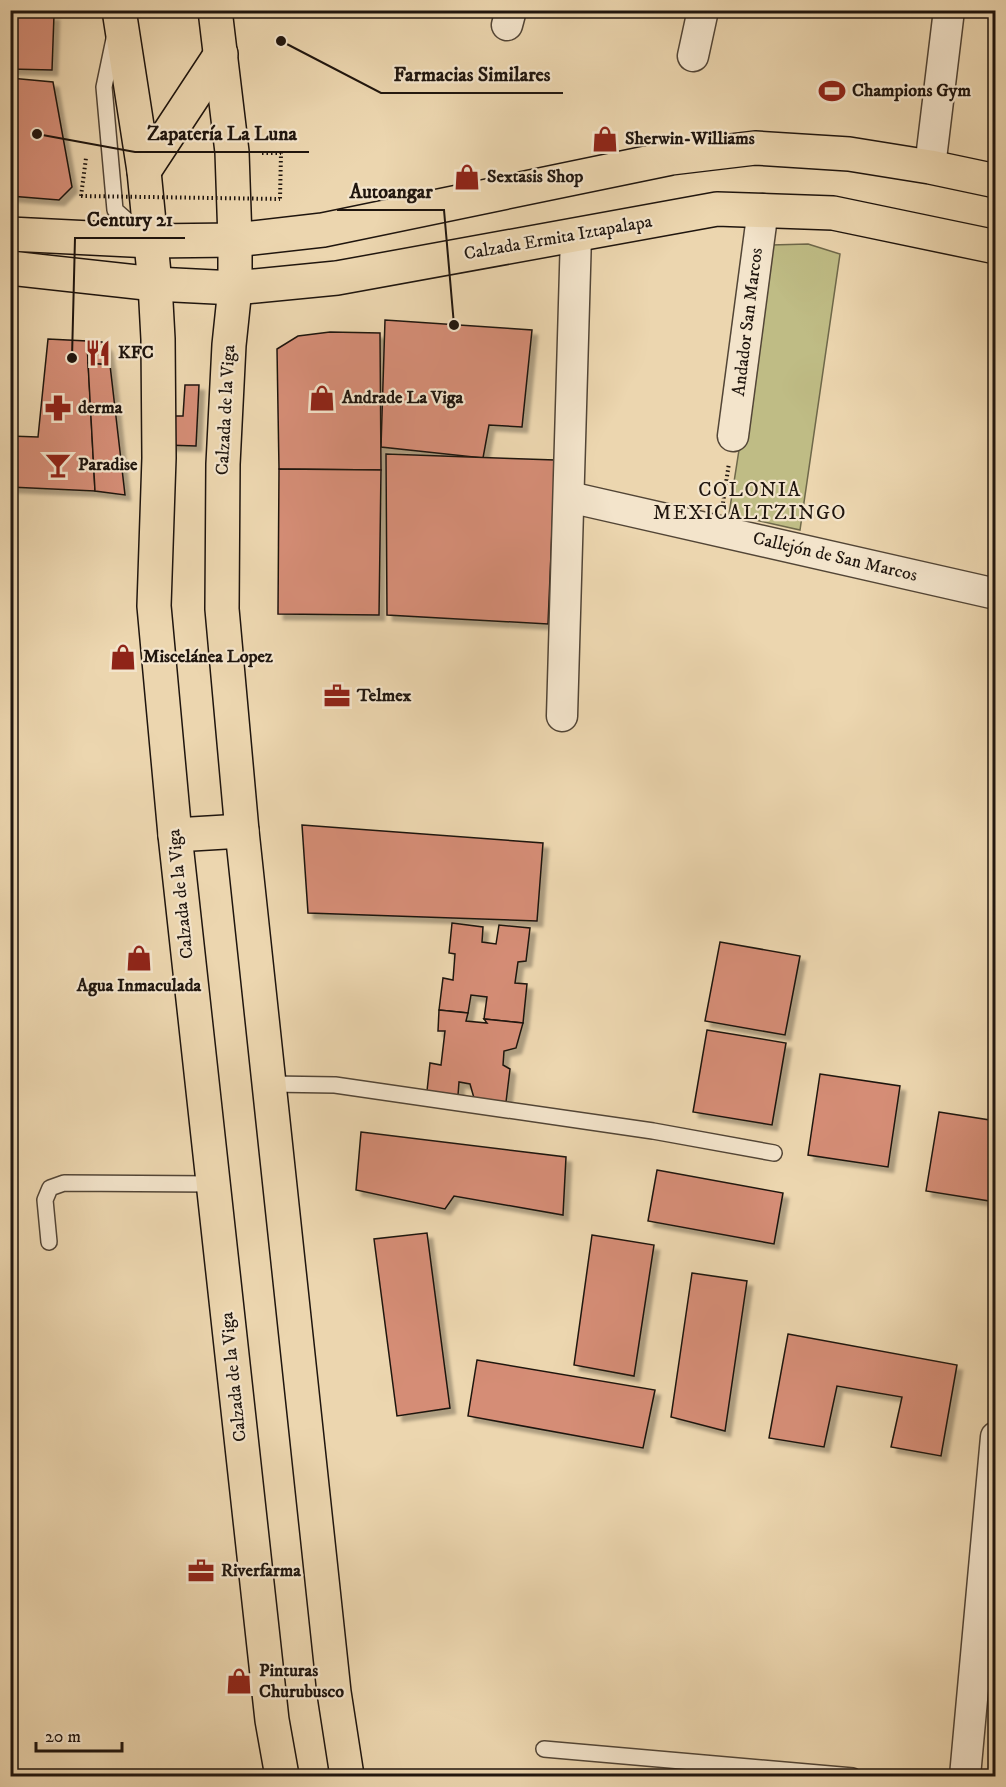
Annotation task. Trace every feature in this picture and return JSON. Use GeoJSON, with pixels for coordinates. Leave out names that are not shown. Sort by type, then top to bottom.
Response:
{"type":"FeatureCollection","features":[{"type":"Feature","properties":{"kind":"main road","name":"Calzada de la Viga"},"geometry":{"type":"LineString","coordinates":[[215,10],[232,152],[235,240],[235,288],[229,345],[223,464],[222,609],[243,831],[334,1692],[346,1776]]}},
{"type":"Feature","properties":{"kind":"main road","name":"Calzada de la Viga"},"geometry":{"type":"LineString","coordinates":[[119,12],[144,171],[155,284],[159,458],[154,606],[175,835],[272,1720],[282,1776]]}},
{"type":"Feature","properties":{"kind":"main road"},"geometry":{"type":"LineString","coordinates":[[144,171],[221,54]]}},
{"type":"Feature","properties":{"kind":"main road"},"geometry":{"type":"LineString","coordinates":[[10,234],[151,241],[235,240],[323,230],[671,159],[755,148],[849,154],[930,167],[996,181]]}},
{"type":"Feature","properties":{"kind":"main road","name":"Calzada Ermita Iztapalapa"},"geometry":{"type":"LineString","coordinates":[[10,268],[155,284],[235,288],[337,278],[717,209],[833,213],[996,246]]}},
{"type":"Feature","properties":{"kind":"main road"},"geometry":{"type":"LineString","coordinates":[[323,230],[313,241],[311,256],[320,272],[337,278]]}},
{"type":"Feature","properties":{"kind":"main road"},"geometry":{"type":"LineString","coordinates":[[175,835],[243,831]]}},
{"type":"Feature","properties":{"kind":"street"},"geometry":{"type":"LineString","coordinates":[[693,56],[703,10]]}},
{"type":"Feature","properties":{"kind":"street"},"geometry":{"type":"LineString","coordinates":[[930,167],[948,10]]}},
{"type":"Feature","properties":{"kind":"street","name":"Andador San Marcos"},"geometry":{"type":"LineString","coordinates":[[733,436],[763,209]]}},
{"type":"Feature","properties":{"kind":"street"},"geometry":{"type":"LineString","coordinates":[[562,716],[576,236]]}},
{"type":"Feature","properties":{"kind":"street","name":"Callejón de San Marcos"},"geometry":{"type":"LineString","coordinates":[[569,497],[996,594]]}},
{"type":"Feature","properties":{"kind":"street"},"geometry":{"type":"LineString","coordinates":[[965,1776],[996,1437]]}},
{"type":"Feature","properties":{"kind":"lane"},"geometry":{"type":"LineString","coordinates":[[119,12],[104,87],[115,210],[151,241]]}},
{"type":"Feature","properties":{"kind":"lane"},"geometry":{"type":"LineString","coordinates":[[271,1084],[334,1085],[653,1131],[774,1153]]}},
{"type":"Feature","properties":{"kind":"lane"},"geometry":{"type":"LineString","coordinates":[[48,1242],[45,1200],[50,1188],[64,1183],[213,1184]]}},
{"type":"Feature","properties":{"kind":"lane"},"geometry":{"type":"LineString","coordinates":[[544,1749],[853,1776]]}},
{"type":"Feature","properties":{"kind":"path"},"geometry":{"type":"LineString","coordinates":[[87,153],[81,196],[280,199],[281,153]]}},
{"type":"Feature","properties":{"kind":"path"},"geometry":{"type":"LineString","coordinates":[[719,531],[733,436]]}},
{"type":"Feature","properties":{"kind":"shaded area"},"geometry":{"type":"Polygon","coordinates":[[[808,244],[840,254],[800,530],[729,514],[771,245],[808,244]]]}},
{"type":"Feature","properties":{"kind":"building"},"geometry":{"type":"Polygon","coordinates":[[[10,13],[54,15],[52,70],[10,69],[10,13]]]}},
{"type":"Feature","properties":{"kind":"building"},"geometry":{"type":"Polygon","coordinates":[[[10,78],[53,82],[72,187],[59,200],[10,196],[10,78]]]}},
{"type":"Feature","properties":{"kind":"building"},"geometry":{"type":"Polygon","coordinates":[[[385,320],[532,330],[522,427],[489,425],[483,458],[381,447],[385,320]]]}},
{"type":"Feature","properties":{"kind":"building"},"geometry":{"type":"Polygon","coordinates":[[[330,332],[380,333],[381,470],[279,469],[277,349],[298,336],[330,332]]]}},
{"type":"Feature","properties":{"kind":"building"},"geometry":{"type":"Polygon","coordinates":[[[48,339],[87,341],[95,491],[10,487],[10,436],[38,437],[48,339]]]}},
{"type":"Feature","properties":{"kind":"building","name":"KFC"},"geometry":{"type":"Polygon","coordinates":[[[87,341],[102,342],[107,347],[110,365],[88,363],[87,341]]]}},
{"type":"Feature","properties":{"kind":"building"},"geometry":{"type":"Polygon","coordinates":[[[88,363],[110,365],[125,495],[95,491],[88,363]]]}},
{"type":"Feature","properties":{"kind":"building"},"geometry":{"type":"Polygon","coordinates":[[[185,385],[199,385],[196,446],[166,445],[168,416],[183,416],[185,385]]]}},
{"type":"Feature","properties":{"kind":"building"},"geometry":{"type":"Polygon","coordinates":[[[386,454],[555,460],[548,624],[387,615],[386,454]]]}},
{"type":"Feature","properties":{"kind":"building"},"geometry":{"type":"Polygon","coordinates":[[[279,469],[381,470],[379,615],[278,614],[279,469]]]}},
{"type":"Feature","properties":{"kind":"building"},"geometry":{"type":"Polygon","coordinates":[[[302,825],[543,843],[537,921],[308,913],[302,825]]]}},
{"type":"Feature","properties":{"kind":"building"},"geometry":{"type":"Polygon","coordinates":[[[452,923],[483,927],[482,942],[496,944],[499,925],[530,928],[526,961],[518,962],[515,983],[527,984],[523,1023],[484,1019],[487,997],[471,995],[468,1013],[439,1010],[443,978],[453,980],[455,954],[449,953],[452,923]]]}},
{"type":"Feature","properties":{"kind":"building"},"geometry":{"type":"Polygon","coordinates":[[[720,942],[800,956],[785,1035],[705,1021],[720,942]]]}},
{"type":"Feature","properties":{"kind":"building"},"geometry":{"type":"Polygon","coordinates":[[[439,1010],[468,1013],[466,1021],[487,1023],[484,1019],[523,1023],[516,1048],[504,1051],[503,1065],[510,1069],[506,1102],[474,1098],[470,1084],[459,1082],[458,1095],[427,1091],[430,1063],[441,1065],[445,1031],[438,1031],[439,1010]]]}},
{"type":"Feature","properties":{"kind":"building"},"geometry":{"type":"Polygon","coordinates":[[[707,1030],[786,1043],[772,1125],[693,1112],[707,1030]]]}},
{"type":"Feature","properties":{"kind":"building"},"geometry":{"type":"Polygon","coordinates":[[[820,1074],[900,1086],[888,1167],[808,1155],[820,1074]]]}},
{"type":"Feature","properties":{"kind":"building"},"geometry":{"type":"Polygon","coordinates":[[[939,1112],[996,1121],[996,1202],[926,1191],[939,1112]]]}},
{"type":"Feature","properties":{"kind":"building"},"geometry":{"type":"Polygon","coordinates":[[[361,1132],[566,1157],[563,1215],[454,1196],[445,1209],[356,1190],[361,1132]]]}},
{"type":"Feature","properties":{"kind":"building"},"geometry":{"type":"Polygon","coordinates":[[[657,1170],[783,1193],[774,1244],[648,1221],[657,1170]]]}},
{"type":"Feature","properties":{"kind":"building"},"geometry":{"type":"Polygon","coordinates":[[[427,1233],[450,1408],[397,1416],[374,1239],[427,1233]]]}},
{"type":"Feature","properties":{"kind":"building"},"geometry":{"type":"Polygon","coordinates":[[[592,1235],[654,1245],[634,1376],[574,1365],[592,1235]]]}},
{"type":"Feature","properties":{"kind":"building"},"geometry":{"type":"Polygon","coordinates":[[[692,1273],[747,1281],[725,1431],[671,1417],[692,1273]]]}},
{"type":"Feature","properties":{"kind":"building"},"geometry":{"type":"Polygon","coordinates":[[[788,1334],[957,1365],[941,1456],[891,1447],[902,1397],[837,1386],[824,1447],[769,1438],[788,1334]]]}},
{"type":"Feature","properties":{"kind":"building"},"geometry":{"type":"Polygon","coordinates":[[[477,1360],[655,1390],[643,1448],[468,1416],[477,1360]]]}},
{"type":"Feature","properties":{"kind":"place","name":"Farmacias Similares"},"geometry":{"type":"Point","coordinates":[281,41]}},
{"type":"Feature","properties":{"kind":"place","name":"Champions Gym"},"geometry":{"type":"Point","coordinates":[832,91]}},
{"type":"Feature","properties":{"kind":"place","name":"Zapatería La Luna"},"geometry":{"type":"Point","coordinates":[37,134]}},
{"type":"Feature","properties":{"kind":"place","name":"Sherwin-Williams"},"geometry":{"type":"Point","coordinates":[605,139]}},
{"type":"Feature","properties":{"kind":"place","name":"Sextasis Shop"},"geometry":{"type":"Point","coordinates":[467,177]}},
{"type":"Feature","properties":{"kind":"place","name":"Autoangar"},"geometry":{"type":"Point","coordinates":[454,325]}},
{"type":"Feature","properties":{"kind":"place","name":"KFC"},"geometry":{"type":"Point","coordinates":[98,353]}},
{"type":"Feature","properties":{"kind":"place","name":"Century 21"},"geometry":{"type":"Point","coordinates":[72,358]}},
{"type":"Feature","properties":{"kind":"place","name":"Andrade La Viga"},"geometry":{"type":"Point","coordinates":[322,398]}},
{"type":"Feature","properties":{"kind":"place","name":"derma"},"geometry":{"type":"Point","coordinates":[58,408]}},
{"type":"Feature","properties":{"kind":"place","name":"Paradise"},"geometry":{"type":"Point","coordinates":[58,465]}},
{"type":"Feature","properties":{"kind":"place","name":"Miscelánea Lopez"},"geometry":{"type":"Point","coordinates":[123,657]}},
{"type":"Feature","properties":{"kind":"place","name":"Telmex"},"geometry":{"type":"Point","coordinates":[337,696]}},
{"type":"Feature","properties":{"kind":"place","name":"Agua Inmaculada"},"geometry":{"type":"Point","coordinates":[139,958]}},
{"type":"Feature","properties":{"kind":"place","name":"Riverfarma"},"geometry":{"type":"Point","coordinates":[201,1571]}},
{"type":"Feature","properties":{"kind":"place","name":"Pinturas Churubusco"},"geometry":{"type":"Point","coordinates":[239,1681]}},
{"type":"Feature","properties":{"kind":"district","name":"COLONIA MEXICALTZINGO"},"geometry":{"type":"Point","coordinates":[750,502]}}]}
